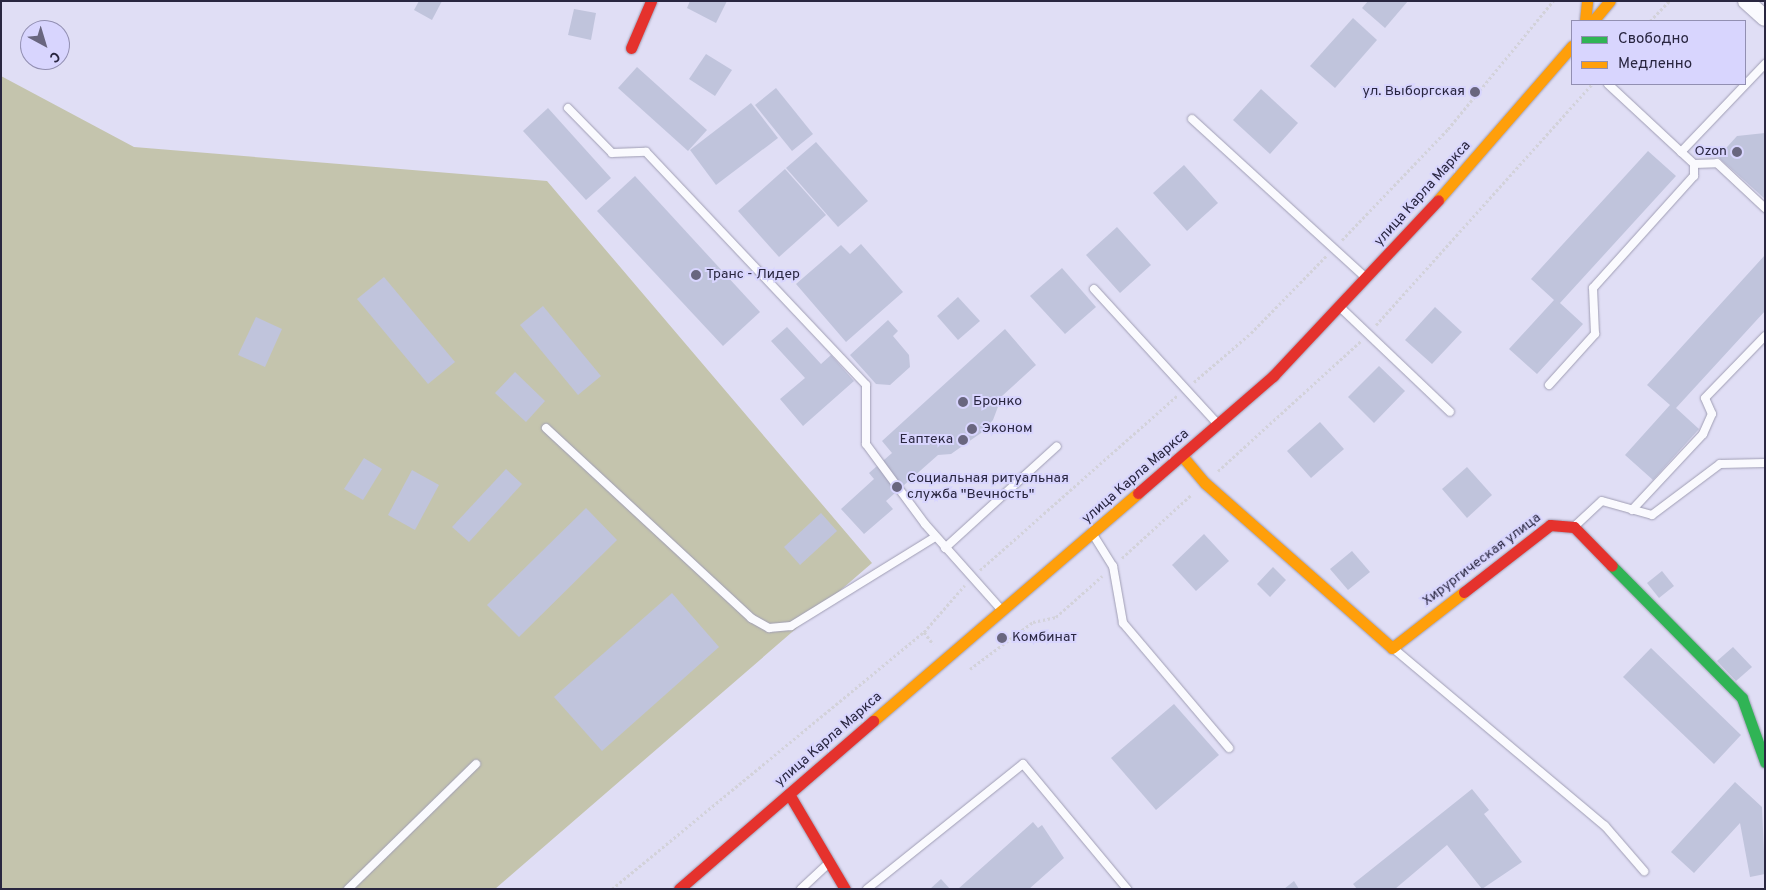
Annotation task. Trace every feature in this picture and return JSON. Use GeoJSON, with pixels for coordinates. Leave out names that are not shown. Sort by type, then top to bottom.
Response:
{"type":"FeatureCollection","features":[{"type":"Feature","properties":{"kind":"main road"},"geometry":{"type":"LineString","coordinates":[[631,48],[652,1]]}},
{"type":"Feature","properties":{"kind":"main road"},"geometry":{"type":"LineString","coordinates":[[1584,20],[1587,1]]}},
{"type":"Feature","properties":{"kind":"main road"},"geometry":{"type":"LineString","coordinates":[[1594,20],[1610,1]]}},
{"type":"Feature","properties":{"kind":"main road","name":"улица Карла Маркса"},"geometry":{"type":"LineString","coordinates":[[679,889],[1219,425],[1341,308],[1571,49]]}},
{"type":"Feature","properties":{"kind":"main road"},"geometry":{"type":"LineString","coordinates":[[1183,457],[1204,483],[1392,648]]}},
{"type":"Feature","properties":{"kind":"main road","name":"Хирургическая улица"},"geometry":{"type":"LineString","coordinates":[[1392,648],[1550,525],[1574,527]]}},
{"type":"Feature","properties":{"kind":"main road"},"geometry":{"type":"LineString","coordinates":[[1574,527],[1742,698],[1759,735],[1765,762]]}},
{"type":"Feature","properties":{"kind":"main road"},"geometry":{"type":"LineString","coordinates":[[789,794],[845,889]]}},
{"type":"Feature","properties":{"kind":"street"},"geometry":{"type":"LineString","coordinates":[[1746,1],[1765,18]]}},
{"type":"Feature","properties":{"kind":"lane"},"geometry":{"type":"LineString","coordinates":[[1746,84],[1765,64]]}},
{"type":"Feature","properties":{"kind":"lane"},"geometry":{"type":"LineString","coordinates":[[1609,85],[1694,164],[1717,164],[1765,208]]}},
{"type":"Feature","properties":{"kind":"lane"},"geometry":{"type":"LineString","coordinates":[[1681,152],[1745,85]]}},
{"type":"Feature","properties":{"kind":"lane"},"geometry":{"type":"LineString","coordinates":[[568,108],[612,154],[646,152],[866,385],[866,444],[935,537],[1003,612]]}},
{"type":"Feature","properties":{"kind":"lane"},"geometry":{"type":"LineString","coordinates":[[1192,119],[1368,278]]}},
{"type":"Feature","properties":{"kind":"lane"},"geometry":{"type":"LineString","coordinates":[[1550,385],[1595,334],[1593,288],[1694,176],[1694,164]]}},
{"type":"Feature","properties":{"kind":"lane"},"geometry":{"type":"LineString","coordinates":[[1094,289],[1219,425]]}},
{"type":"Feature","properties":{"kind":"lane"},"geometry":{"type":"LineString","coordinates":[[1341,308],[1450,412]]}},
{"type":"Feature","properties":{"kind":"lane"},"geometry":{"type":"LineString","coordinates":[[1632,510],[1703,434],[1712,414],[1705,398],[1765,336]]}},
{"type":"Feature","properties":{"kind":"lane"},"geometry":{"type":"LineString","coordinates":[[546,428],[751,618],[769,628],[791,626],[935,537]]}},
{"type":"Feature","properties":{"kind":"lane"},"geometry":{"type":"LineString","coordinates":[[945,548],[1057,446]]}},
{"type":"Feature","properties":{"kind":"lane"},"geometry":{"type":"LineString","coordinates":[[1574,527],[1602,501],[1652,515],[1720,464],[1765,463]]}},
{"type":"Feature","properties":{"kind":"lane"},"geometry":{"type":"LineString","coordinates":[[1093,535],[1114,566],[1123,623],[1229,748]]}},
{"type":"Feature","properties":{"kind":"lane"},"geometry":{"type":"LineString","coordinates":[[1392,648],[1605,826],[1644,871]]}},
{"type":"Feature","properties":{"kind":"lane"},"geometry":{"type":"LineString","coordinates":[[348,889],[476,764]]}},
{"type":"Feature","properties":{"kind":"lane"},"geometry":{"type":"LineString","coordinates":[[867,889],[1023,764],[1127,889]]}},
{"type":"Feature","properties":{"kind":"lane"},"geometry":{"type":"LineString","coordinates":[[801,889],[830,863]]}},
{"type":"Feature","properties":{"kind":"path"},"geometry":{"type":"LineString","coordinates":[[612,889],[924,632],[972,577],[1251,333],[1448,129],[1553,1]]}},
{"type":"Feature","properties":{"kind":"path"},"geometry":{"type":"LineString","coordinates":[[1651,20],[1669,1]]}},
{"type":"Feature","properties":{"kind":"green space"},"geometry":{"type":"Polygon","coordinates":[[[1,76],[134,147],[547,181],[872,563],[495,889],[1,889],[1,76]]]}},
{"type":"Feature","properties":{"kind":"building"},"geometry":{"type":"Polygon","coordinates":[[[419,1],[442,1],[432,20],[414,10],[419,1]]]}},
{"type":"Feature","properties":{"kind":"building"},"geometry":{"type":"Polygon","coordinates":[[[690,1],[727,1],[716,23],[687,8],[690,1]]]}},
{"type":"Feature","properties":{"kind":"building"},"geometry":{"type":"Polygon","coordinates":[[[1368,1],[1408,1],[1385,28],[1362,8],[1368,1]]]}},
{"type":"Feature","properties":{"kind":"building"},"geometry":{"type":"Polygon","coordinates":[[[574,9],[596,13],[591,40],[568,35],[574,9]]]}},
{"type":"Feature","properties":{"kind":"building"},"geometry":{"type":"Polygon","coordinates":[[[1353,18],[1377,40],[1335,88],[1310,66],[1353,18]]]}},
{"type":"Feature","properties":{"kind":"building"},"geometry":{"type":"Polygon","coordinates":[[[706,54],[732,70],[715,96],[689,79],[706,54]]]}},
{"type":"Feature","properties":{"kind":"building"},"geometry":{"type":"Polygon","coordinates":[[[637,67],[707,130],[688,151],[618,88],[637,67]]]}},
{"type":"Feature","properties":{"kind":"building"},"geometry":{"type":"Polygon","coordinates":[[[776,88],[813,134],[792,151],[755,105],[776,88]]]}},
{"type":"Feature","properties":{"kind":"building"},"geometry":{"type":"Polygon","coordinates":[[[1261,89],[1298,123],[1270,154],[1233,120],[1261,89]]]}},
{"type":"Feature","properties":{"kind":"building"},"geometry":{"type":"Polygon","coordinates":[[[751,103],[778,138],[716,185],[690,150],[751,103]]]}},
{"type":"Feature","properties":{"kind":"building"},"geometry":{"type":"Polygon","coordinates":[[[548,108],[611,178],[586,200],[523,131],[548,108]]]}},
{"type":"Feature","properties":{"kind":"building"},"geometry":{"type":"Polygon","coordinates":[[[1765,133],[1765,199],[1718,157],[1737,136],[1765,133]]]}},
{"type":"Feature","properties":{"kind":"building"},"geometry":{"type":"Polygon","coordinates":[[[816,142],[868,201],[838,227],[786,168],[816,142]]]}},
{"type":"Feature","properties":{"kind":"building"},"geometry":{"type":"Polygon","coordinates":[[[1648,151],[1676,176],[1560,303],[1583,324],[1537,374],[1509,349],[1554,300],[1531,279],[1648,151]]]}},
{"type":"Feature","properties":{"kind":"building"},"geometry":{"type":"Polygon","coordinates":[[[1184,165],[1218,203],[1187,231],[1153,193],[1184,165]]]}},
{"type":"Feature","properties":{"kind":"building"},"geometry":{"type":"Polygon","coordinates":[[[785,169],[826,215],[779,257],[738,211],[785,169]]]}},
{"type":"Feature","properties":{"kind":"building"},"geometry":{"type":"Polygon","coordinates":[[[635,176],[760,312],[723,346],[597,211],[635,176]]]}},
{"type":"Feature","properties":{"kind":"building"},"geometry":{"type":"Polygon","coordinates":[[[1117,227],[1151,265],[1120,293],[1086,255],[1117,227]]]}},
{"type":"Feature","properties":{"kind":"building"},"geometry":{"type":"Polygon","coordinates":[[[861,244],[903,292],[846,342],[796,284],[841,245],[850,254],[861,244]]]}},
{"type":"Feature","properties":{"kind":"building"},"geometry":{"type":"Polygon","coordinates":[[[1765,255],[1765,311],[1676,408],[1699,429],[1653,480],[1625,455],[1670,405],[1647,385],[1765,255]]]}},
{"type":"Feature","properties":{"kind":"building"},"geometry":{"type":"Polygon","coordinates":[[[1062,268],[1096,307],[1065,334],[1030,296],[1062,268]]]}},
{"type":"Feature","properties":{"kind":"building"},"geometry":{"type":"Polygon","coordinates":[[[384,277],[455,362],[428,384],[357,299],[384,277]]]}},
{"type":"Feature","properties":{"kind":"building"},"geometry":{"type":"Polygon","coordinates":[[[958,297],[980,321],[958,340],[937,316],[958,297]]]}},
{"type":"Feature","properties":{"kind":"building"},"geometry":{"type":"Polygon","coordinates":[[[543,306],[601,376],[578,395],[520,325],[543,306]]]}},
{"type":"Feature","properties":{"kind":"building"},"geometry":{"type":"Polygon","coordinates":[[[1435,307],[1462,332],[1432,364],[1405,340],[1435,307]]]}},
{"type":"Feature","properties":{"kind":"building"},"geometry":{"type":"Polygon","coordinates":[[[256,317],[282,329],[265,367],[238,355],[256,317]]]}},
{"type":"Feature","properties":{"kind":"building"},"geometry":{"type":"Polygon","coordinates":[[[888,320],[898,331],[893,336],[909,355],[910,367],[890,385],[876,384],[850,355],[888,320]]]}},
{"type":"Feature","properties":{"kind":"building"},"geometry":{"type":"Polygon","coordinates":[[[787,327],[821,364],[831,355],[854,381],[803,426],[780,399],[805,378],[771,341],[787,327]]]}},
{"type":"Feature","properties":{"kind":"building","name":"Бронко"},"geometry":{"type":"Polygon","coordinates":[[[1005,329],[1036,365],[1002,396],[993,420],[981,433],[951,454],[938,455],[886,501],[893,509],[864,534],[841,509],[874,479],[869,473],[892,453],[882,441],[1005,329]]]}},
{"type":"Feature","properties":{"kind":"building"},"geometry":{"type":"Polygon","coordinates":[[[1379,366],[1405,391],[1374,423],[1348,397],[1379,366]]]}},
{"type":"Feature","properties":{"kind":"building"},"geometry":{"type":"Polygon","coordinates":[[[515,372],[545,401],[526,422],[495,393],[515,372]]]}},
{"type":"Feature","properties":{"kind":"building"},"geometry":{"type":"Polygon","coordinates":[[[1320,422],[1344,449],[1311,478],[1287,451],[1320,422]]]}},
{"type":"Feature","properties":{"kind":"building"},"geometry":{"type":"Polygon","coordinates":[[[364,458],[382,469],[363,500],[344,489],[364,458]]]}},
{"type":"Feature","properties":{"kind":"building"},"geometry":{"type":"Polygon","coordinates":[[[1467,467],[1492,495],[1467,518],[1442,489],[1467,467]]]}},
{"type":"Feature","properties":{"kind":"building"},"geometry":{"type":"Polygon","coordinates":[[[506,469],[522,484],[469,542],[452,527],[506,469]]]}},
{"type":"Feature","properties":{"kind":"building"},"geometry":{"type":"Polygon","coordinates":[[[412,470],[439,485],[415,530],[388,515],[412,470]]]}},
{"type":"Feature","properties":{"kind":"building"},"geometry":{"type":"Polygon","coordinates":[[[586,508],[617,540],[519,637],[487,605],[586,508]]]}},
{"type":"Feature","properties":{"kind":"building"},"geometry":{"type":"Polygon","coordinates":[[[821,513],[837,531],[800,565],[784,547],[821,513]]]}},
{"type":"Feature","properties":{"kind":"building"},"geometry":{"type":"Polygon","coordinates":[[[1204,534],[1229,561],[1196,591],[1172,565],[1204,534]]]}},
{"type":"Feature","properties":{"kind":"building"},"geometry":{"type":"Polygon","coordinates":[[[1352,551],[1370,572],[1348,590],[1330,569],[1352,551]]]}},
{"type":"Feature","properties":{"kind":"building"},"geometry":{"type":"Polygon","coordinates":[[[1273,567],[1286,580],[1270,597],[1257,584],[1273,567]]]}},
{"type":"Feature","properties":{"kind":"building"},"geometry":{"type":"Polygon","coordinates":[[[1662,571],[1674,586],[1659,598],[1647,583],[1662,571]]]}},
{"type":"Feature","properties":{"kind":"building"},"geometry":{"type":"Polygon","coordinates":[[[672,593],[719,647],[602,751],[554,697],[672,593]]]}},
{"type":"Feature","properties":{"kind":"building"},"geometry":{"type":"Polygon","coordinates":[[[1733,647],[1752,667],[1736,681],[1717,661],[1733,647]]]}},
{"type":"Feature","properties":{"kind":"building"},"geometry":{"type":"Polygon","coordinates":[[[1651,648],[1741,735],[1714,764],[1623,677],[1651,648]]]}},
{"type":"Feature","properties":{"kind":"building"},"geometry":{"type":"Polygon","coordinates":[[[1174,704],[1219,755],[1156,810],[1111,758],[1174,704]]]}},
{"type":"Feature","properties":{"kind":"building"},"geometry":{"type":"Polygon","coordinates":[[[1735,782],[1762,807],[1765,874],[1750,877],[1740,823],[1694,873],[1671,852],[1735,782]]]}},
{"type":"Feature","properties":{"kind":"building"},"geometry":{"type":"Polygon","coordinates":[[[1472,789],[1489,810],[1484,814],[1522,862],[1482,889],[1447,845],[1395,889],[1357,889],[1353,884],[1472,789]]]}},
{"type":"Feature","properties":{"kind":"building"},"geometry":{"type":"Polygon","coordinates":[[[1033,822],[1038,828],[1042,825],[1064,858],[1029,889],[958,889],[1033,822]]]}},
{"type":"Feature","properties":{"kind":"building"},"geometry":{"type":"Polygon","coordinates":[[[941,879],[950,889],[930,889],[941,879]]]}},
{"type":"Feature","properties":{"kind":"building"},"geometry":{"type":"Polygon","coordinates":[[[1294,881],[1299,889],[1284,889],[1294,881]]]}},
{"type":"Feature","properties":{"kind":"traffic: fast"},"geometry":{"type":"LineString","coordinates":[[1612,566],[1742,698],[1765,762]]}},
{"type":"Feature","properties":{"kind":"traffic: slow"},"geometry":{"type":"LineString","coordinates":[[1585,20],[1587,1]]}},
{"type":"Feature","properties":{"kind":"traffic: slow"},"geometry":{"type":"LineString","coordinates":[[1594,20],[1610,1]]}},
{"type":"Feature","properties":{"kind":"traffic: slow"},"geometry":{"type":"LineString","coordinates":[[1438,200],[1571,47]]}},
{"type":"Feature","properties":{"kind":"traffic: slow"},"geometry":{"type":"LineString","coordinates":[[1183,457],[1205,483],[1392,648],[1464,592]]}},
{"type":"Feature","properties":{"kind":"traffic: slow"},"geometry":{"type":"LineString","coordinates":[[873,721],[1138,493]]}},
{"type":"Feature","properties":{"kind":"traffic: jam"},"geometry":{"type":"LineString","coordinates":[[631,48],[651,1]]}},
{"type":"Feature","properties":{"kind":"traffic: jam"},"geometry":{"type":"LineString","coordinates":[[1138,493],[1273,376],[1438,200]]}},
{"type":"Feature","properties":{"kind":"traffic: jam"},"geometry":{"type":"LineString","coordinates":[[1464,592],[1550,525],[1574,527],[1612,566]]}},
{"type":"Feature","properties":{"kind":"traffic: jam"},"geometry":{"type":"LineString","coordinates":[[679,889],[873,721]]}},
{"type":"Feature","properties":{"kind":"traffic: jam"},"geometry":{"type":"LineString","coordinates":[[789,794],[845,889]]}},
{"type":"Feature","properties":{"kind":"place","name":"ул. Выборгская"},"geometry":{"type":"Point","coordinates":[1475,92]}},
{"type":"Feature","properties":{"kind":"place","name":"Ozon"},"geometry":{"type":"Point","coordinates":[1737,152]}},
{"type":"Feature","properties":{"kind":"place","name":"Транс - Лидер"},"geometry":{"type":"Point","coordinates":[696,275]}},
{"type":"Feature","properties":{"kind":"place","name":"Бронко"},"geometry":{"type":"Point","coordinates":[963,402]}},
{"type":"Feature","properties":{"kind":"place","name":"Эконом"},"geometry":{"type":"Point","coordinates":[972,429]}},
{"type":"Feature","properties":{"kind":"place","name":"Еаптека"},"geometry":{"type":"Point","coordinates":[963,440]}},
{"type":"Feature","properties":{"kind":"place","name":"Социальная ритуальная служба \"Вечность\""},"geometry":{"type":"Point","coordinates":[897,487]}},
{"type":"Feature","properties":{"kind":"place","name":"Комбинат"},"geometry":{"type":"Point","coordinates":[1002,638]}}]}
